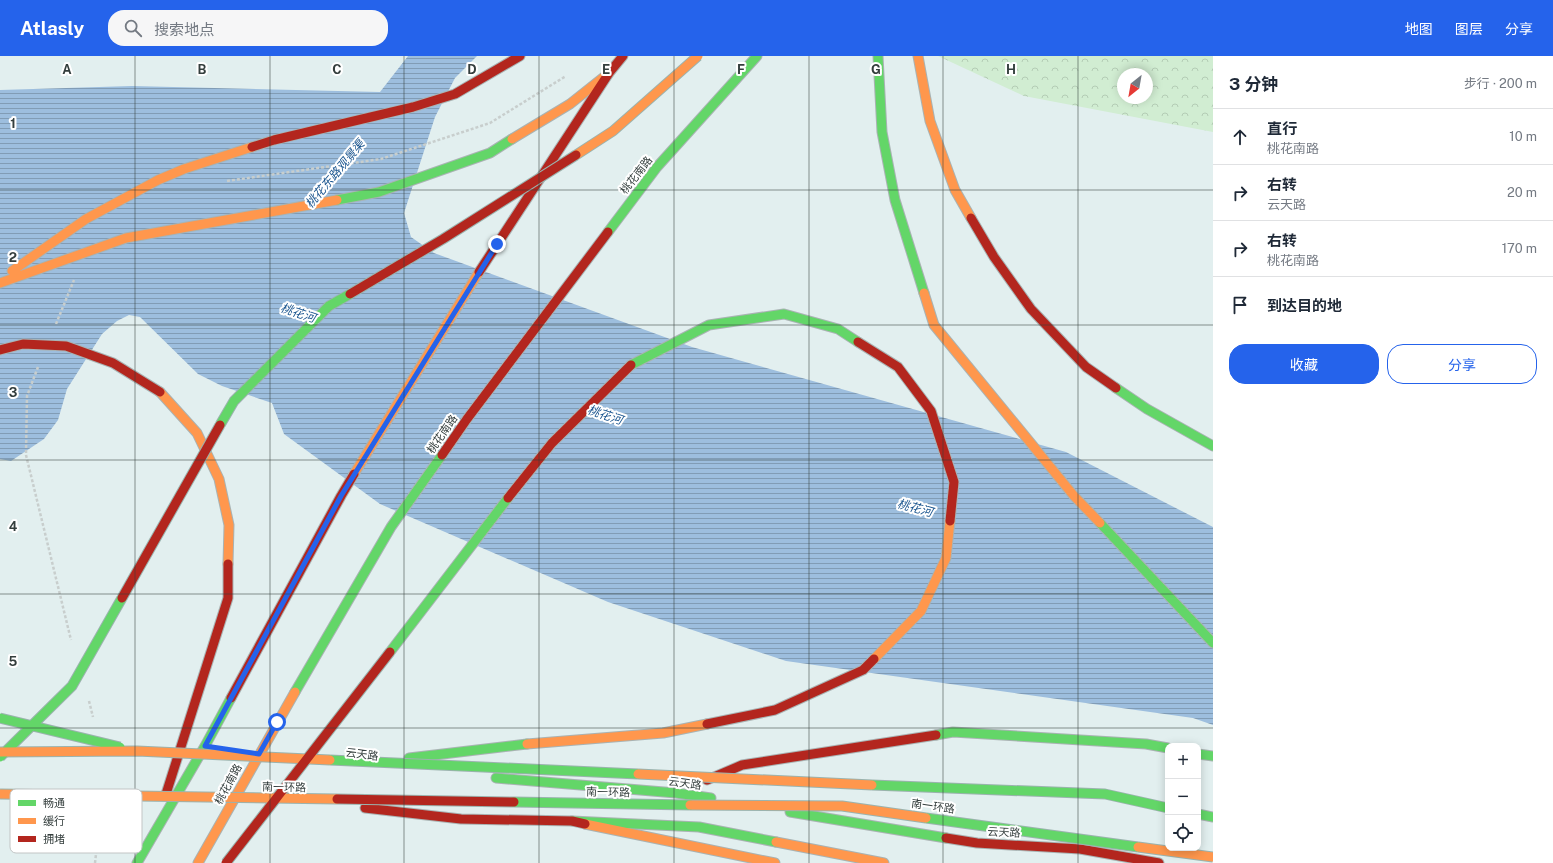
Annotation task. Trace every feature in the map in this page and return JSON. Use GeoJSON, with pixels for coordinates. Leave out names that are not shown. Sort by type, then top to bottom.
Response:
{"type":"FeatureCollection","features":[{"type":"Feature","properties":{"kind":"main road"},"geometry":{"type":"LineString","coordinates":[[0,279],[86,219],[158,180],[184,169],[274,140],[412,107],[455,94],[520,56]]}},
{"type":"Feature","properties":{"kind":"main road"},"geometry":{"type":"LineString","coordinates":[[137,863],[155,830],[186,785],[205,746],[341,496],[497,244],[609,73],[623,56]]}},
{"type":"Feature","properties":{"kind":"main road"},"geometry":{"type":"LineString","coordinates":[[0,757],[72,686],[234,401],[329,306],[443,239],[613,131],[698,56]]}},
{"type":"Feature","properties":{"kind":"main road","name":"桃花南路"},"geometry":{"type":"LineString","coordinates":[[198,863],[237,792],[391,527],[467,419],[657,167],[757,56]]}},
{"type":"Feature","properties":{"kind":"main road"},"geometry":{"type":"LineString","coordinates":[[878,56],[882,132],[895,200],[934,325],[1074,496],[1213,644]]}},
{"type":"Feature","properties":{"kind":"main road"},"geometry":{"type":"LineString","coordinates":[[918,56],[918,66],[930,121],[954,190],[994,257],[1032,309],[1086,367],[1147,410],[1213,446]]}},
{"type":"Feature","properties":{"kind":"main road"},"geometry":{"type":"LineString","coordinates":[[0,283],[126,238],[379,192],[490,153],[570,104],[609,73]]}},
{"type":"Feature","properties":{"kind":"main road"},"geometry":{"type":"LineString","coordinates":[[226,863],[474,541],[552,443],[630,366],[709,324],[784,314],[838,329],[898,367],[931,411],[954,482],[946,558],[921,611],[863,670],[775,710],[663,733],[513,745],[371,762]]}},
{"type":"Feature","properties":{"kind":"main road"},"geometry":{"type":"LineString","coordinates":[[0,350],[23,344],[66,346],[113,363],[163,394],[197,433],[219,479],[229,525],[228,598],[155,830]]}},
{"type":"Feature","properties":{"kind":"main road"},"geometry":{"type":"LineString","coordinates":[[0,718],[137,751]]}},
{"type":"Feature","properties":{"kind":"main road"},"geometry":{"type":"LineString","coordinates":[[676,793],[742,765],[953,732],[1146,744],[1165,747]]}},
{"type":"Feature","properties":{"kind":"main road","name":"云天路"},"geometry":{"type":"LineString","coordinates":[[205,746],[373,768],[474,776]]}},
{"type":"Feature","properties":{"kind":"main road","name":"南一环路"},"geometry":{"type":"LineString","coordinates":[[0,752],[137,751],[727,779],[1105,794],[1165,807]]}},
{"type":"Feature","properties":{"kind":"main road"},"geometry":{"type":"LineString","coordinates":[[1201,754],[1213,756]]}},
{"type":"Feature","properties":{"kind":"main road","name":"云天路"},"geometry":{"type":"LineString","coordinates":[[490,777],[676,793],[977,843],[1080,848],[1159,863]]}},
{"type":"Feature","properties":{"kind":"main road"},"geometry":{"type":"LineString","coordinates":[[205,788],[461,819],[572,821],[699,827],[884,863]]}},
{"type":"Feature","properties":{"kind":"main road","name":"南一环路"},"geometry":{"type":"LineString","coordinates":[[0,794],[10,794]]}},
{"type":"Feature","properties":{"kind":"main road","name":"南一环路"},"geometry":{"type":"LineString","coordinates":[[142,796],[604,804],[842,806],[1213,857]]}},
{"type":"Feature","properties":{"kind":"main road"},"geometry":{"type":"LineString","coordinates":[[1201,815],[1213,818]]}},
{"type":"Feature","properties":{"kind":"main road"},"geometry":{"type":"LineString","coordinates":[[572,821],[775,863]]}},
{"type":"Feature","properties":{"kind":"path"},"geometry":{"type":"LineString","coordinates":[[490,122],[568,75]]}},
{"type":"Feature","properties":{"kind":"green space"},"geometry":{"type":"Polygon","coordinates":[[[938,56],[1213,56],[1213,132],[1024,96],[938,56]]]}},
{"type":"Feature","properties":{"kind":"water"},"geometry":{"type":"Polygon","coordinates":[[[408,56],[477,56],[455,78],[435,117],[404,213],[411,237],[434,253],[692,347],[1066,452],[1213,527],[1213,725],[1193,718],[786,661],[608,602],[380,504],[284,434],[272,403],[222,386],[198,374],[140,317],[129,315],[117,321],[102,334],[67,389],[58,420],[44,439],[11,461],[0,459],[0,90],[132,86],[380,92],[408,56]]]}},
{"type":"Feature","properties":{"kind":"traffic: fast"},"geometry":{"type":"LineString","coordinates":[[608,232],[657,167],[757,56]]}},
{"type":"Feature","properties":{"kind":"traffic: fast"},"geometry":{"type":"LineString","coordinates":[[878,56],[882,132],[895,200],[924,293]]}},
{"type":"Feature","properties":{"kind":"traffic: fast"},"geometry":{"type":"LineString","coordinates":[[337,200],[379,192],[490,153],[512,139]]}},
{"type":"Feature","properties":{"kind":"traffic: fast"},"geometry":{"type":"LineString","coordinates":[[220,425],[234,401],[329,306],[350,294]]}},
{"type":"Feature","properties":{"kind":"traffic: fast"},"geometry":{"type":"LineString","coordinates":[[631,365],[709,325],[784,314],[838,329],[858,342]]}},
{"type":"Feature","properties":{"kind":"traffic: fast"},"geometry":{"type":"LineString","coordinates":[[1116,388],[1147,409],[1213,446]]}},
{"type":"Feature","properties":{"kind":"traffic: fast"},"geometry":{"type":"LineString","coordinates":[[295,692],[391,527],[442,455]]}},
{"type":"Feature","properties":{"kind":"traffic: fast"},"geometry":{"type":"LineString","coordinates":[[390,652],[508,498]]}},
{"type":"Feature","properties":{"kind":"traffic: fast"},"geometry":{"type":"LineString","coordinates":[[1100,523],[1213,643]]}},
{"type":"Feature","properties":{"kind":"traffic: fast"},"geometry":{"type":"LineString","coordinates":[[0,757],[72,686],[122,598]]}},
{"type":"Feature","properties":{"kind":"traffic: fast"},"geometry":{"type":"LineString","coordinates":[[137,863],[231,698]]}},
{"type":"Feature","properties":{"kind":"traffic: fast"},"geometry":{"type":"LineString","coordinates":[[0,718],[120,747]]}},
{"type":"Feature","properties":{"kind":"traffic: fast"},"geometry":{"type":"LineString","coordinates":[[936,735],[953,732],[1146,744],[1165,747]]}},
{"type":"Feature","properties":{"kind":"traffic: fast"},"geometry":{"type":"LineString","coordinates":[[409,758],[527,744]]}},
{"type":"Feature","properties":{"kind":"traffic: fast"},"geometry":{"type":"LineString","coordinates":[[1201,754],[1213,756]]}},
{"type":"Feature","properties":{"kind":"traffic: fast"},"geometry":{"type":"LineString","coordinates":[[330,760],[638,774]]}},
{"type":"Feature","properties":{"kind":"traffic: fast"},"geometry":{"type":"LineString","coordinates":[[496,778],[676,793],[711,798]]}},
{"type":"Feature","properties":{"kind":"traffic: fast"},"geometry":{"type":"LineString","coordinates":[[872,785],[1105,794],[1165,807]]}},
{"type":"Feature","properties":{"kind":"traffic: fast"},"geometry":{"type":"LineString","coordinates":[[514,802],[690,805]]}},
{"type":"Feature","properties":{"kind":"traffic: fast"},"geometry":{"type":"LineString","coordinates":[[790,812],[946,838]]}},
{"type":"Feature","properties":{"kind":"traffic: fast"},"geometry":{"type":"LineString","coordinates":[[1201,815],[1213,817]]}},
{"type":"Feature","properties":{"kind":"traffic: fast"},"geometry":{"type":"LineString","coordinates":[[926,818],[1138,847]]}},
{"type":"Feature","properties":{"kind":"traffic: fast"},"geometry":{"type":"LineString","coordinates":[[572,821],[699,827],[776,842]]}},
{"type":"Feature","properties":{"kind":"traffic: slow"},"geometry":{"type":"LineString","coordinates":[[576,155],[613,131],[698,56]]}},
{"type":"Feature","properties":{"kind":"traffic: slow"},"geometry":{"type":"LineString","coordinates":[[918,56],[930,121],[955,190],[971,218]]}},
{"type":"Feature","properties":{"kind":"traffic: slow"},"geometry":{"type":"LineString","coordinates":[[512,139],[570,104],[609,73]]}},
{"type":"Feature","properties":{"kind":"traffic: slow"},"geometry":{"type":"LineString","coordinates":[[12,271],[86,219],[158,180],[184,169],[252,147]]}},
{"type":"Feature","properties":{"kind":"traffic: slow"},"geometry":{"type":"LineString","coordinates":[[0,283],[126,238],[337,200]]}},
{"type":"Feature","properties":{"kind":"traffic: slow"},"geometry":{"type":"LineString","coordinates":[[354,474],[479,272]]}},
{"type":"Feature","properties":{"kind":"traffic: slow"},"geometry":{"type":"LineString","coordinates":[[924,293],[934,325],[1074,496],[1100,523]]}},
{"type":"Feature","properties":{"kind":"traffic: slow"},"geometry":{"type":"LineString","coordinates":[[160,392],[197,433],[219,479],[229,525],[228,564]]}},
{"type":"Feature","properties":{"kind":"traffic: slow"},"geometry":{"type":"LineString","coordinates":[[874,659],[921,611],[946,558],[950,521]]}},
{"type":"Feature","properties":{"kind":"traffic: slow"},"geometry":{"type":"LineString","coordinates":[[198,863],[295,692]]}},
{"type":"Feature","properties":{"kind":"traffic: slow"},"geometry":{"type":"LineString","coordinates":[[527,744],[663,733],[707,724]]}},
{"type":"Feature","properties":{"kind":"traffic: slow"},"geometry":{"type":"LineString","coordinates":[[0,752],[137,751],[330,760]]}},
{"type":"Feature","properties":{"kind":"traffic: slow"},"geometry":{"type":"LineString","coordinates":[[638,774],[872,785]]}},
{"type":"Feature","properties":{"kind":"traffic: slow"},"geometry":{"type":"LineString","coordinates":[[0,794],[10,794]]}},
{"type":"Feature","properties":{"kind":"traffic: slow"},"geometry":{"type":"LineString","coordinates":[[142,796],[337,799]]}},
{"type":"Feature","properties":{"kind":"traffic: slow"},"geometry":{"type":"LineString","coordinates":[[690,805],[842,806],[926,818]]}},
{"type":"Feature","properties":{"kind":"traffic: slow"},"geometry":{"type":"LineString","coordinates":[[585,824],[775,863]]}},
{"type":"Feature","properties":{"kind":"traffic: slow"},"geometry":{"type":"LineString","coordinates":[[776,842],[884,863]]}},
{"type":"Feature","properties":{"kind":"traffic: slow"},"geometry":{"type":"LineString","coordinates":[[1138,847],[1213,857]]}},
{"type":"Feature","properties":{"kind":"traffic: jam"},"geometry":{"type":"LineString","coordinates":[[252,147],[274,140],[413,107],[455,94],[520,56]]}},
{"type":"Feature","properties":{"kind":"traffic: jam"},"geometry":{"type":"LineString","coordinates":[[479,272],[609,73],[623,56]]}},
{"type":"Feature","properties":{"kind":"traffic: jam"},"geometry":{"type":"LineString","coordinates":[[350,294],[443,239],[576,155]]}},
{"type":"Feature","properties":{"kind":"traffic: jam"},"geometry":{"type":"LineString","coordinates":[[971,218],[994,257],[1031,309],[1086,367],[1116,388]]}},
{"type":"Feature","properties":{"kind":"traffic: jam"},"geometry":{"type":"LineString","coordinates":[[442,455],[467,419],[608,232]]}},
{"type":"Feature","properties":{"kind":"traffic: jam"},"geometry":{"type":"LineString","coordinates":[[858,342],[898,367],[931,411],[954,482],[950,521]]}},
{"type":"Feature","properties":{"kind":"traffic: jam"},"geometry":{"type":"LineString","coordinates":[[0,350],[23,344],[66,346],[113,363],[160,392]]}},
{"type":"Feature","properties":{"kind":"traffic: jam"},"geometry":{"type":"LineString","coordinates":[[508,498],[552,443],[631,365]]}},
{"type":"Feature","properties":{"kind":"traffic: jam"},"geometry":{"type":"LineString","coordinates":[[122,598],[220,425]]}},
{"type":"Feature","properties":{"kind":"traffic: jam"},"geometry":{"type":"LineString","coordinates":[[231,698],[354,474]]}},
{"type":"Feature","properties":{"kind":"traffic: jam"},"geometry":{"type":"LineString","coordinates":[[166,794],[228,598],[228,564]]}},
{"type":"Feature","properties":{"kind":"traffic: jam"},"geometry":{"type":"LineString","coordinates":[[226,863],[390,652]]}},
{"type":"Feature","properties":{"kind":"traffic: jam"},"geometry":{"type":"LineString","coordinates":[[707,724],[775,710],[863,670],[874,659]]}},
{"type":"Feature","properties":{"kind":"traffic: jam"},"geometry":{"type":"LineString","coordinates":[[707,780],[742,765],[936,735]]}},
{"type":"Feature","properties":{"kind":"traffic: jam"},"geometry":{"type":"LineString","coordinates":[[337,799],[514,802]]}},
{"type":"Feature","properties":{"kind":"traffic: jam"},"geometry":{"type":"LineString","coordinates":[[365,808],[461,819],[572,821],[585,824]]}},
{"type":"Feature","properties":{"kind":"traffic: jam"},"geometry":{"type":"LineString","coordinates":[[946,838],[977,843],[1080,849],[1159,863]]}},
{"type":"Feature","properties":{"kind":"route"},"geometry":{"type":"LineString","coordinates":[[277,722],[259,754],[205,746],[341,496],[497,244]]}},
{"type":"Feature","properties":{"kind":"water label","name":"桃花东路观景渠"},"geometry":{"type":"Point","coordinates":[335,174]}},
{"type":"Feature","properties":{"kind":"water label","name":"桃花河"},"geometry":{"type":"Point","coordinates":[298,313]}},
{"type":"Feature","properties":{"kind":"water label","name":"桃花河"},"geometry":{"type":"Point","coordinates":[605,415]}},
{"type":"Feature","properties":{"kind":"water label","name":"桃花河"},"geometry":{"type":"Point","coordinates":[915,508]}}]}
